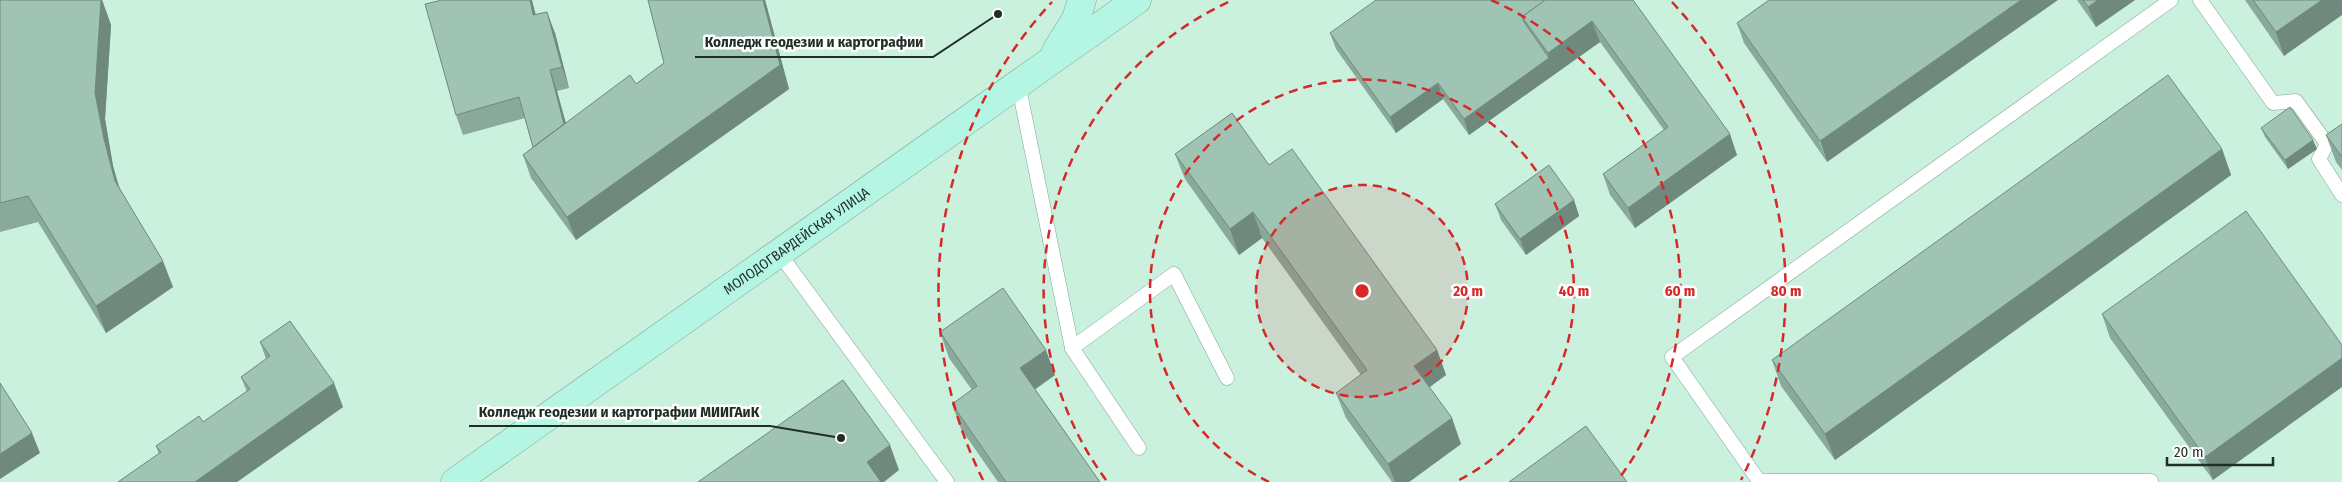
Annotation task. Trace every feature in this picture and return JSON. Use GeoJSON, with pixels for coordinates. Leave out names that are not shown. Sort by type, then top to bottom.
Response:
{"type":"FeatureCollection","features":[{"type":"Feature","properties":{"kind":"street"},"geometry":{"type":"LineString","coordinates":[[1050,60],[1076,19],[1082,0]]}},
{"type":"Feature","properties":{"kind":"street","name":"МОЛОДОГВАРДЕЙСКАЯ УЛИЦА"},"geometry":{"type":"LineString","coordinates":[[455,482],[1137,0]]}},
{"type":"Feature","properties":{"kind":"lane"},"geometry":{"type":"LineString","coordinates":[[2151,481],[1759,481],[1672,357],[2171,0]]}},
{"type":"Feature","properties":{"kind":"lane"},"geometry":{"type":"LineString","coordinates":[[2200,0],[2273,103],[2296,101],[2327,144],[2319,159],[2342,195]]}},
{"type":"Feature","properties":{"kind":"lane"},"geometry":{"type":"LineString","coordinates":[[1018,83],[1072,348],[1139,448]]}},
{"type":"Feature","properties":{"kind":"lane"},"geometry":{"type":"LineString","coordinates":[[779,253],[947,482]]}},
{"type":"Feature","properties":{"kind":"lane"},"geometry":{"type":"LineString","coordinates":[[1072,348],[1174,274],[1226,378]]}},
{"type":"Feature","properties":{"kind":"building"},"geometry":{"type":"Polygon","coordinates":[[[0,0],[101,0],[95,93],[104,139],[115,181],[163,261],[96,306],[28,196],[0,203],[0,0]]]}},
{"type":"Feature","properties":{"kind":"building"},"geometry":{"type":"Polygon","coordinates":[[[442,0],[530,0],[533,15],[547,12],[562,67],[550,70],[564,124],[533,147],[519,97],[456,115],[425,4],[442,0]]]}},
{"type":"Feature","properties":{"kind":"building"},"geometry":{"type":"Polygon","coordinates":[[[648,0],[763,0],[780,65],[567,217],[523,155],[630,75],[636,84],[664,63],[648,0]]]}},
{"type":"Feature","properties":{"kind":"building"},"geometry":{"type":"Polygon","coordinates":[[[1376,0],[1545,0],[1522,17],[1549,58],[1464,119],[1438,83],[1390,117],[1330,33],[1376,0]]]}},
{"type":"Feature","properties":{"kind":"building"},"geometry":{"type":"Polygon","coordinates":[[[1545,0],[1633,0],[1730,134],[1628,208],[1603,174],[1668,127],[1592,21],[1548,53],[1522,17],[1545,0]]]}},
{"type":"Feature","properties":{"kind":"building"},"geometry":{"type":"Polygon","coordinates":[[[1769,0],[2021,0],[1820,141],[1737,23],[1769,0]]]}},
{"type":"Feature","properties":{"kind":"building"},"geometry":{"type":"Polygon","coordinates":[[[2083,0],[2098,0],[2088,7],[2083,0]]]}},
{"type":"Feature","properties":{"kind":"building"},"geometry":{"type":"Polygon","coordinates":[[[2253,0],[2322,0],[2276,32],[2253,0]]]}},
{"type":"Feature","properties":{"kind":"building"},"geometry":{"type":"Polygon","coordinates":[[[2168,75],[2222,149],[1825,434],[1772,360],[2168,75]]]}},
{"type":"Feature","properties":{"kind":"building"},"geometry":{"type":"Polygon","coordinates":[[[2290,107],[2313,140],[2285,160],[2261,128],[2290,107]]]}},
{"type":"Feature","properties":{"kind":"building"},"geometry":{"type":"Polygon","coordinates":[[[1232,113],[1269,165],[1292,149],[1437,350],[1414,366],[1452,418],[1388,464],[1336,393],[1367,370],[1253,212],[1230,229],[1175,154],[1232,113]]]}},
{"type":"Feature","properties":{"kind":"building"},"geometry":{"type":"Polygon","coordinates":[[[2342,124],[2342,157],[2326,135],[2342,124]]]}},
{"type":"Feature","properties":{"kind":"building"},"geometry":{"type":"Polygon","coordinates":[[[1549,165],[1574,200],[1520,239],[1495,204],[1549,165]]]}},
{"type":"Feature","properties":{"kind":"building"},"geometry":{"type":"Polygon","coordinates":[[[2246,211],[2342,345],[2342,358],[2205,457],[2102,314],[2246,211]]]}},
{"type":"Feature","properties":{"kind":"building"},"geometry":{"type":"Polygon","coordinates":[[[1003,288],[1046,350],[1020,368],[1100,482],[1006,482],[952,404],[977,386],[940,332],[1003,288]]]}},
{"type":"Feature","properties":{"kind":"building"},"geometry":{"type":"Polygon","coordinates":[[[290,321],[334,383],[195,482],[118,482],[161,452],[156,446],[199,416],[203,422],[250,389],[241,377],[270,356],[260,342],[290,321]]]}},
{"type":"Feature","properties":{"kind":"building"},"geometry":{"type":"Polygon","coordinates":[[[843,380],[890,445],[867,462],[881,482],[698,482],[843,380]]]}},
{"type":"Feature","properties":{"kind":"building"},"geometry":{"type":"Polygon","coordinates":[[[0,383],[32,433],[0,454],[0,383]]]}},
{"type":"Feature","properties":{"kind":"building"},"geometry":{"type":"Polygon","coordinates":[[[1586,426],[1627,482],[1509,482],[1586,426]]]}},
{"type":"Feature","properties":{"kind":"place","name":"Колледж геодезии и картографии"},"geometry":{"type":"Point","coordinates":[998,14]}},
{"type":"Feature","properties":{"kind":"place","name":"Колледж геодезии и картографии МИИГАиК"},"geometry":{"type":"Point","coordinates":[841,438]}}]}
